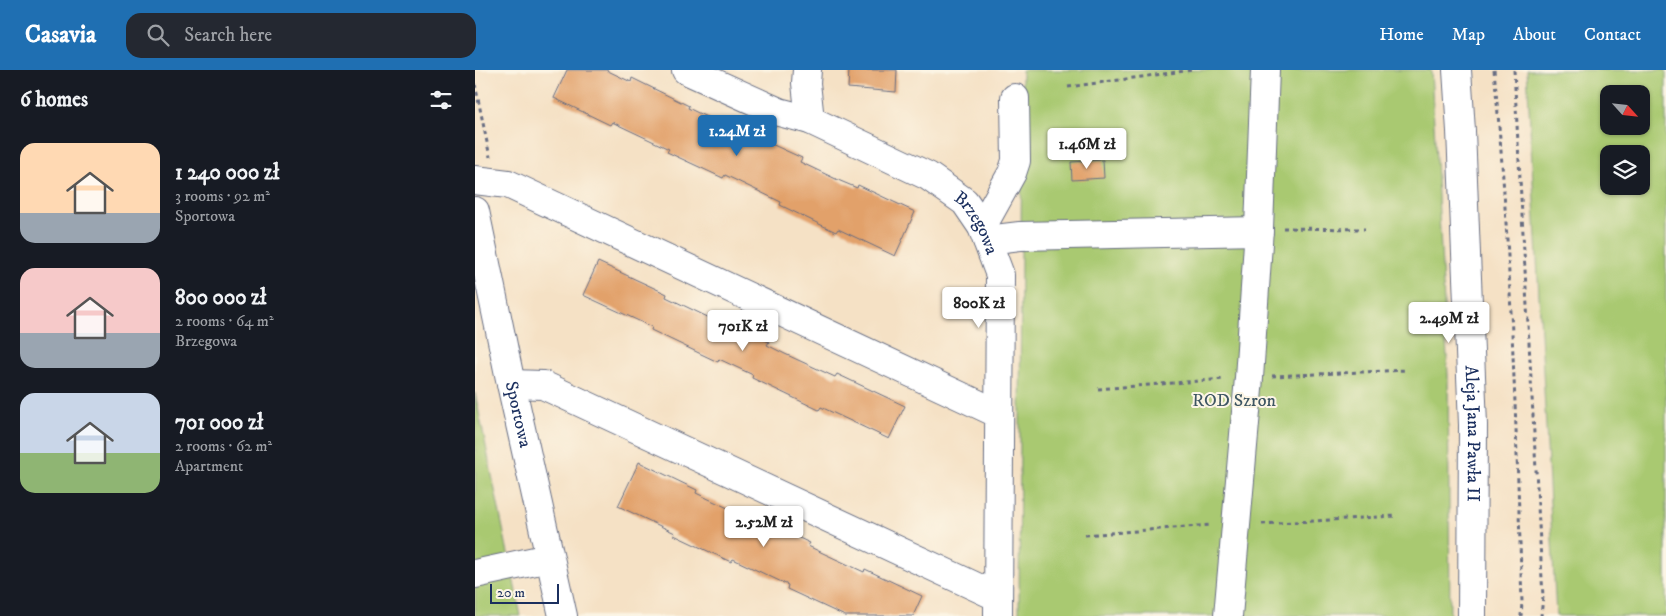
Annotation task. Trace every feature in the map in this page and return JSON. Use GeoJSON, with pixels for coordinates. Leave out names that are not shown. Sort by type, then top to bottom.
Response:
{"type":"FeatureCollection","features":[{"type":"Feature","properties":{"kind":"street"},"geometry":{"type":"LineString","coordinates":[[686,70],[779,112],[810,120],[806,82],[807,70]]}},
{"type":"Feature","properties":{"kind":"street"},"geometry":{"type":"LineString","coordinates":[[1228,616],[1249,378],[1259,230],[1265,70]]}},
{"type":"Feature","properties":{"kind":"street","name":"Aleja Jana Pawła II"},"geometry":{"type":"LineString","coordinates":[[1457,70],[1473,425],[1472,616]]}},
{"type":"Feature","properties":{"kind":"street"},"geometry":{"type":"LineString","coordinates":[[1015,98],[1016,161],[984,234],[1020,236],[1259,230]]}},
{"type":"Feature","properties":{"kind":"street","name":"Brzegowa"},"geometry":{"type":"LineString","coordinates":[[810,120],[928,176],[965,202],[984,234],[1000,274],[998,606]]}},
{"type":"Feature","properties":{"kind":"street"},"geometry":{"type":"LineString","coordinates":[[475,180],[508,184],[999,414]]}},
{"type":"Feature","properties":{"kind":"street","name":"Sportowa"},"geometry":{"type":"LineString","coordinates":[[475,211],[511,384],[563,616]]}},
{"type":"Feature","properties":{"kind":"street"},"geometry":{"type":"LineString","coordinates":[[511,384],[543,385],[998,606]]}},
{"type":"Feature","properties":{"kind":"street"},"geometry":{"type":"LineString","coordinates":[[475,574],[549,558]]}},
{"type":"Feature","properties":{"kind":"path"},"geometry":{"type":"LineString","coordinates":[[1068,87],[1192,70]]}},
{"type":"Feature","properties":{"kind":"path"},"geometry":{"type":"LineString","coordinates":[[1494,70],[1499,118],[1512,332],[1521,616]]}},
{"type":"Feature","properties":{"kind":"path"},"geometry":{"type":"LineString","coordinates":[[1514,70],[1543,597],[1541,616]]}},
{"type":"Feature","properties":{"kind":"path"},"geometry":{"type":"LineString","coordinates":[[1259,230],[1365,229]]}},
{"type":"Feature","properties":{"kind":"path"},"geometry":{"type":"LineString","coordinates":[[1098,389],[1249,378],[1407,370]]}},
{"type":"Feature","properties":{"kind":"path"},"geometry":{"type":"LineString","coordinates":[[1085,535],[1236,524],[1396,516]]}},
{"type":"Feature","properties":{"kind":"green space","name":"ROD Szron"},"geometry":{"type":"Polygon","coordinates":[[[1022,70],[1431,70],[1448,375],[1450,616],[1019,616],[1022,70]]]}},
{"type":"Feature","properties":{"kind":"green space"},"geometry":{"type":"Polygon","coordinates":[[[1527,70],[1666,70],[1666,616],[1556,616],[1527,70]]]}},
{"type":"Feature","properties":{"kind":"green space"},"geometry":{"type":"Polygon","coordinates":[[[475,393],[521,616],[475,616],[475,393]]]}},
{"type":"Feature","properties":{"kind":"building"},"geometry":{"type":"Polygon","coordinates":[[[567,70],[606,70],[631,82],[632,78],[743,135],[745,132],[802,158],[800,162],[838,180],[857,188],[858,185],[915,212],[895,256],[838,229],[836,232],[780,205],[781,202],[725,175],[723,178],[667,152],[669,149],[612,122],[610,125],[554,98],[567,70]]]}},
{"type":"Feature","properties":{"kind":"building"},"geometry":{"type":"Polygon","coordinates":[[[849,70],[897,70],[896,92],[848,88],[849,70]]]}},
{"type":"Feature","properties":{"kind":"building"},"geometry":{"type":"Polygon","coordinates":[[[1103,160],[1104,178],[1072,180],[1071,162],[1103,160]]]}},
{"type":"Feature","properties":{"kind":"building"},"geometry":{"type":"Polygon","coordinates":[[[598,262],[667,294],[666,297],[733,329],[735,326],[769,342],[767,345],[785,354],[835,377],[837,374],[905,406],[889,439],[821,407],[819,410],[752,378],[753,375],[719,359],[718,362],[651,330],[652,327],[583,295],[598,262]]]}},
{"type":"Feature","properties":{"kind":"building"},"geometry":{"type":"Polygon","coordinates":[[[639,462],[697,490],[696,493],[751,519],[752,516],[810,543],[808,546],[827,555],[864,572],[865,569],[922,596],[913,616],[845,616],[787,589],[788,585],[733,559],[731,562],[618,506],[639,462]]]}}]}
